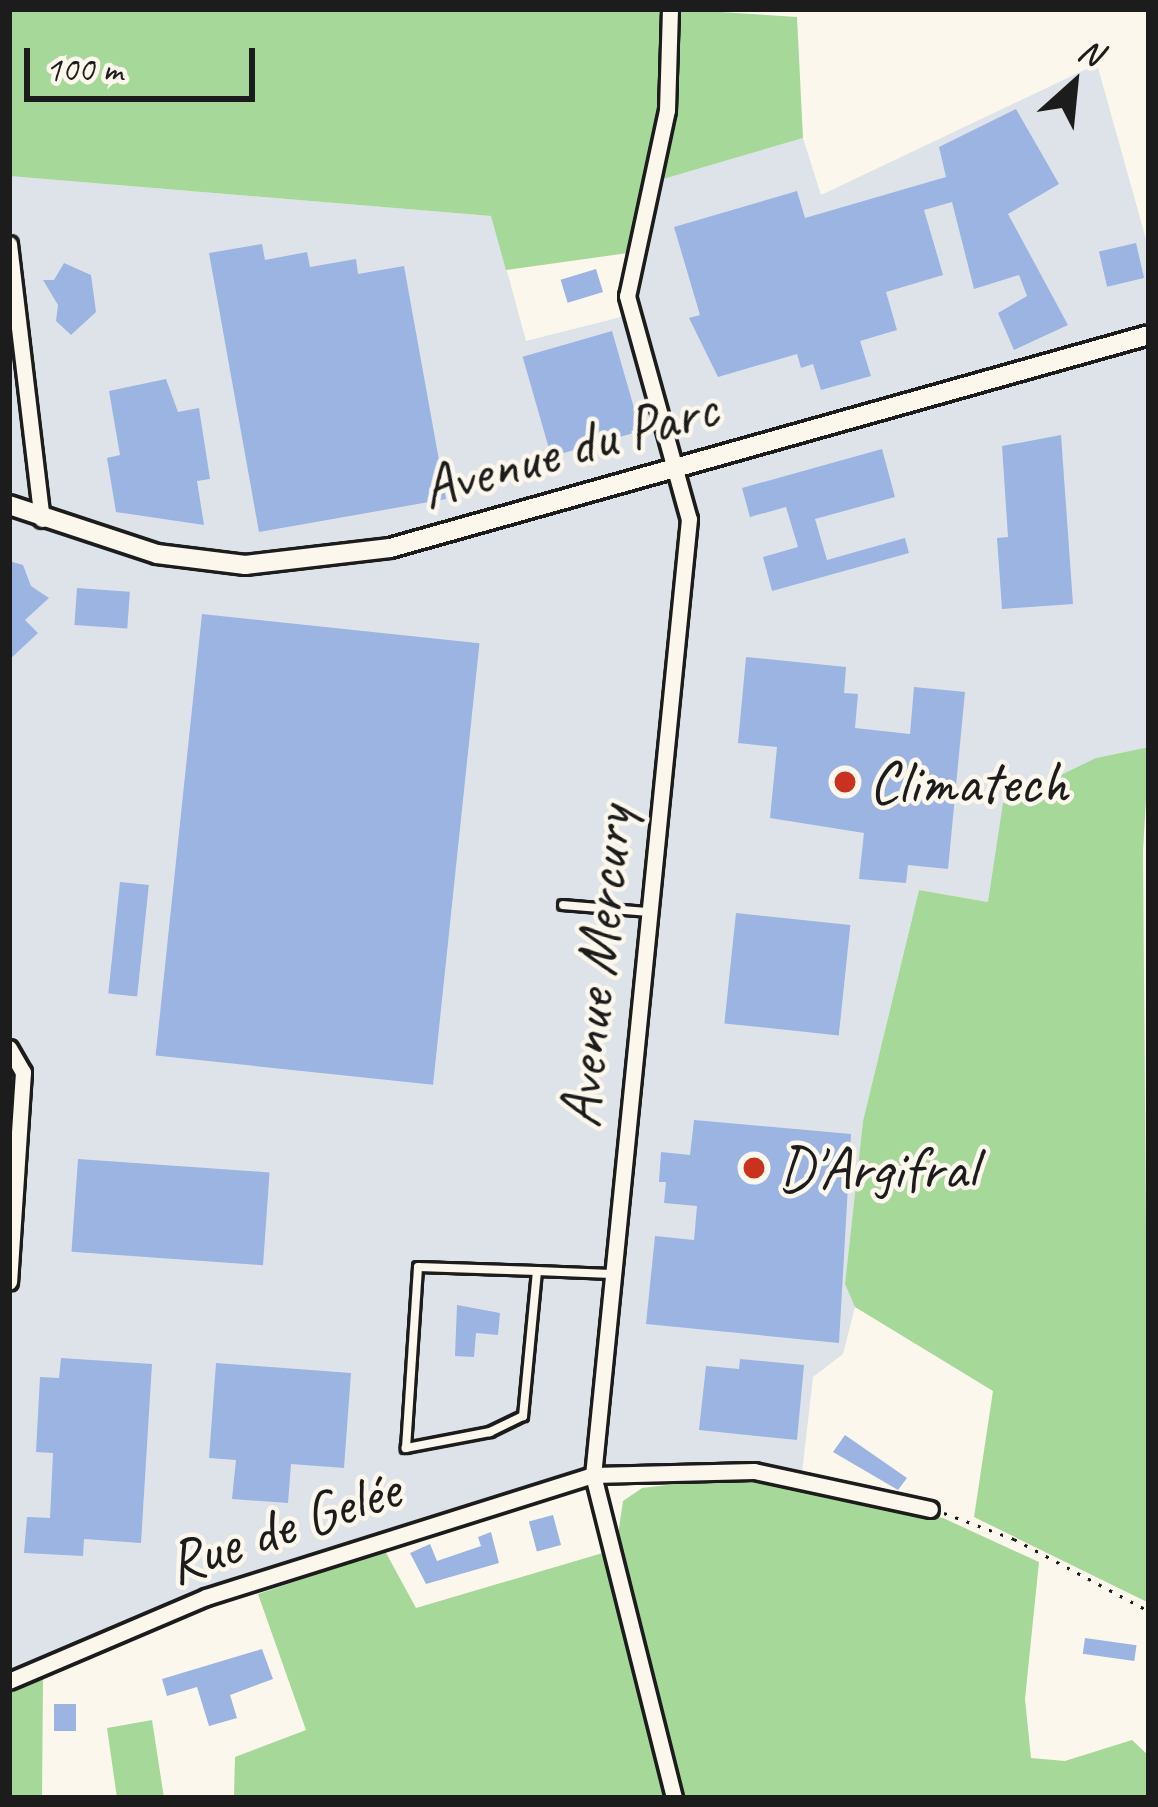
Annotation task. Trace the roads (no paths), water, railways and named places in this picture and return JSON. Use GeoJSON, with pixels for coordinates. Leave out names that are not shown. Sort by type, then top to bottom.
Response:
{"type":"FeatureCollection","features":[{"type":"Feature","properties":{"kind":"street","name":"Avenue Mercury"},"geometry":{"type":"LineString","coordinates":[[670,9],[667,110],[627,296],[680,469],[689,519],[592,1475],[674,1798]]}},
{"type":"Feature","properties":{"kind":"street"},"geometry":{"type":"LineString","coordinates":[[9,244],[42,519]]}},
{"type":"Feature","properties":{"kind":"street","name":"Avenue du Parc"},"geometry":{"type":"LineString","coordinates":[[9,505],[157,554],[269,563],[390,548],[1149,334]]}},
{"type":"Feature","properties":{"kind":"street"},"geometry":{"type":"LineString","coordinates":[[9,1048],[23,1072],[9,1282]]}},
{"type":"Feature","properties":{"kind":"street","name":"Rue de Gelée"},"geometry":{"type":"LineString","coordinates":[[9,1681],[206,1598],[592,1475],[754,1471],[930,1509]]}},
{"type":"Feature","properties":{"kind":"lane"},"geometry":{"type":"LineString","coordinates":[[563,904],[650,912]]}},
{"type":"Feature","properties":{"kind":"lane"},"geometry":{"type":"LineString","coordinates":[[536,1271],[523,1416],[490,1432],[406,1448],[418,1268],[536,1271],[612,1274]]}},
{"type":"Feature","properties":{"kind":"place","name":"Climatech"},"geometry":{"type":"Point","coordinates":[845,782]}},
{"type":"Feature","properties":{"kind":"place","name":"D'Argifral"},"geometry":{"type":"Point","coordinates":[754,1168]}}]}
